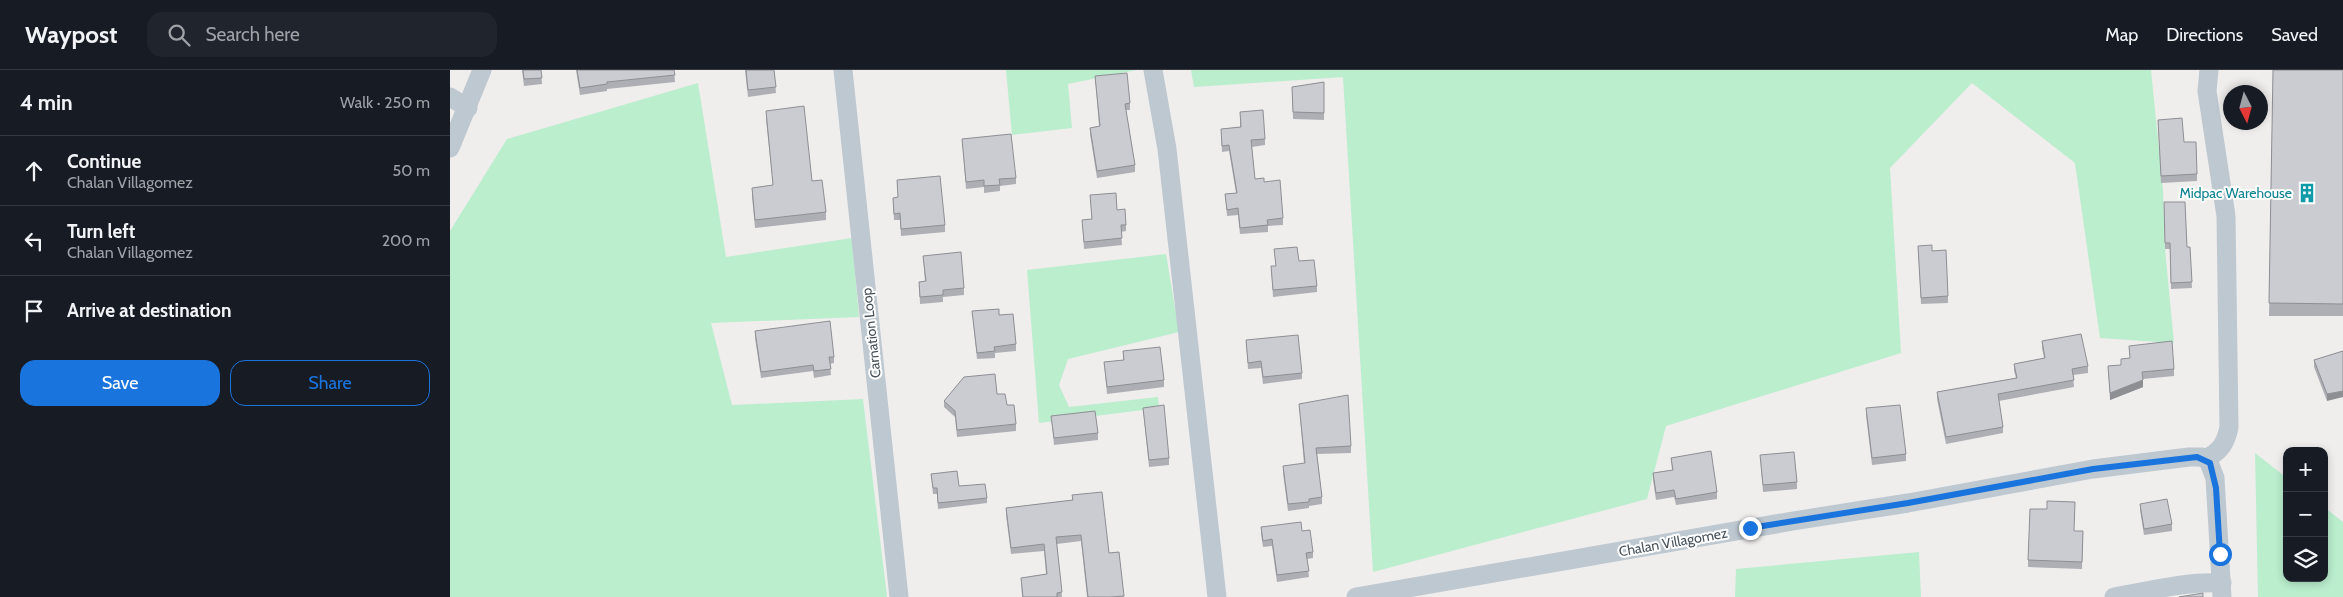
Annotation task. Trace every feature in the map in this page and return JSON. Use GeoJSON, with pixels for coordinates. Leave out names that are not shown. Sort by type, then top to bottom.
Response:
{"type":"FeatureCollection","features":[{"type":"Feature","properties":{"kind":"street"},"geometry":{"type":"LineString","coordinates":[[450,148],[482,70]]}},
{"type":"Feature","properties":{"kind":"street","name":"Carnation Loop"},"geometry":{"type":"LineString","coordinates":[[843,70],[899,597]]}},
{"type":"Feature","properties":{"kind":"street"},"geometry":{"type":"LineString","coordinates":[[1154,70],[1167,149],[1217,597]]}},
{"type":"Feature","properties":{"kind":"street"},"geometry":{"type":"LineString","coordinates":[[2114,597],[2198,583],[2222,590],[2215,478],[2210,463],[2206,459],[2215,455],[2220,449],[2226,440],[2229,427],[2226,216],[2208,91],[2209,70]]}},
{"type":"Feature","properties":{"kind":"street"},"geometry":{"type":"LineString","coordinates":[[450,97],[468,108]]}},
{"type":"Feature","properties":{"kind":"street","name":"Chalan Villagomez"},"geometry":{"type":"LineString","coordinates":[[1356,597],[1793,521],[1908,503],[2093,469],[2189,456],[2206,459]]}},
{"type":"Feature","properties":{"kind":"green space"},"geometry":{"type":"Polygon","coordinates":[[[1006,70],[1136,70],[1068,84],[1072,128],[1012,135],[1006,70]]]}},
{"type":"Feature","properties":{"kind":"green space"},"geometry":{"type":"Polygon","coordinates":[[[1191,70],[2151,70],[2163,190],[2165,249],[2174,343],[2100,338],[2075,163],[1972,83],[1890,168],[1901,353],[1666,426],[1647,499],[1373,572],[1343,77],[1194,87],[1191,70]]]}},
{"type":"Feature","properties":{"kind":"green space"},"geometry":{"type":"Polygon","coordinates":[[[698,83],[726,257],[852,238],[859,317],[711,323],[732,405],[863,399],[887,597],[450,597],[450,231],[507,139],[698,83]]]}},
{"type":"Feature","properties":{"kind":"green space"},"geometry":{"type":"Polygon","coordinates":[[[1166,254],[1179,332],[1068,359],[1059,385],[1069,407],[1158,397],[1159,408],[1039,423],[1027,270],[1166,254]]]}},
{"type":"Feature","properties":{"kind":"green space"},"geometry":{"type":"Polygon","coordinates":[[[2255,453],[2283,475],[2283,582],[2328,582],[2328,510],[2343,522],[2343,597],[2258,597],[2255,453]]]}},
{"type":"Feature","properties":{"kind":"green space"},"geometry":{"type":"Polygon","coordinates":[[[1919,552],[1921,597],[1735,597],[1736,569],[1919,552]]]}},
{"type":"Feature","properties":{"kind":"building"},"geometry":{"type":"Polygon","coordinates":[[[523,70],[541,70],[542,78],[524,79],[523,70]]]}},
{"type":"Feature","properties":{"kind":"building"},"geometry":{"type":"Polygon","coordinates":[[[577,70],[674,70],[675,75],[607,82],[607,84],[580,88],[577,70]]]}},
{"type":"Feature","properties":{"kind":"building"},"geometry":{"type":"Polygon","coordinates":[[[746,70],[774,70],[776,87],[748,90],[746,70]]]}},
{"type":"Feature","properties":{"kind":"building","name":"Midpac Warehouse"},"geometry":{"type":"Polygon","coordinates":[[[2273,70],[2343,70],[2343,304],[2269,303],[2273,70]]]}},
{"type":"Feature","properties":{"kind":"building"},"geometry":{"type":"Polygon","coordinates":[[[1127,73],[1130,103],[1125,104],[1135,165],[1097,171],[1090,128],[1100,126],[1095,76],[1127,73]]]}},
{"type":"Feature","properties":{"kind":"building"},"geometry":{"type":"Polygon","coordinates":[[[1324,82],[1324,113],[1293,112],[1292,87],[1324,82]]]}},
{"type":"Feature","properties":{"kind":"building"},"geometry":{"type":"Polygon","coordinates":[[[804,106],[812,181],[822,180],[826,212],[755,220],[752,188],[773,185],[766,111],[804,106]]]}},
{"type":"Feature","properties":{"kind":"building"},"geometry":{"type":"Polygon","coordinates":[[[1263,110],[1265,139],[1251,140],[1255,179],[1264,178],[1264,182],[1280,180],[1283,218],[1267,220],[1268,225],[1240,228],[1238,208],[1227,210],[1225,194],[1237,193],[1229,145],[1222,146],[1221,129],[1241,127],[1240,112],[1263,110]]]}},
{"type":"Feature","properties":{"kind":"building"},"geometry":{"type":"Polygon","coordinates":[[[2182,118],[2184,142],[2196,142],[2197,174],[2161,176],[2158,120],[2182,118]]]}},
{"type":"Feature","properties":{"kind":"building"},"geometry":{"type":"Polygon","coordinates":[[[1011,134],[1016,178],[999,179],[1000,185],[984,186],[984,180],[966,182],[962,139],[1011,134]]]}},
{"type":"Feature","properties":{"kind":"building"},"geometry":{"type":"Polygon","coordinates":[[[940,176],[945,225],[901,229],[900,213],[894,214],[893,198],[898,197],[897,180],[940,176]]]}},
{"type":"Feature","properties":{"kind":"building"},"geometry":{"type":"Polygon","coordinates":[[[1116,193],[1117,210],[1125,209],[1126,225],[1121,225],[1122,238],[1084,242],[1082,220],[1092,219],[1090,195],[1116,193]]]}},
{"type":"Feature","properties":{"kind":"building"},"geometry":{"type":"Polygon","coordinates":[[[2164,202],[2185,202],[2187,247],[2190,247],[2192,282],[2171,283],[2170,243],[2165,243],[2164,202]]]}},
{"type":"Feature","properties":{"kind":"building"},"geometry":{"type":"Polygon","coordinates":[[[1932,245],[1932,251],[1946,250],[1948,296],[1921,298],[1918,246],[1932,245]]]}},
{"type":"Feature","properties":{"kind":"building"},"geometry":{"type":"Polygon","coordinates":[[[1297,247],[1299,261],[1314,260],[1317,286],[1273,290],[1271,266],[1276,266],[1274,249],[1297,247]]]}},
{"type":"Feature","properties":{"kind":"building"},"geometry":{"type":"Polygon","coordinates":[[[961,252],[964,288],[943,290],[943,295],[920,297],[919,282],[926,281],[923,256],[961,252]]]}},
{"type":"Feature","properties":{"kind":"building"},"geometry":{"type":"Polygon","coordinates":[[[999,309],[999,315],[1013,314],[1016,344],[994,347],[995,351],[977,353],[972,311],[999,309]]]}},
{"type":"Feature","properties":{"kind":"building"},"geometry":{"type":"Polygon","coordinates":[[[830,321],[834,357],[829,357],[831,369],[814,371],[813,365],[761,372],[755,331],[830,321]]]}},
{"type":"Feature","properties":{"kind":"building"},"geometry":{"type":"Polygon","coordinates":[[[2081,334],[2088,366],[2072,369],[2074,380],[1998,394],[2003,427],[1946,437],[1937,392],[2017,378],[2014,364],[2045,358],[2042,341],[2081,334]]]}},
{"type":"Feature","properties":{"kind":"building"},"geometry":{"type":"Polygon","coordinates":[[[1298,335],[1302,373],[1263,377],[1261,361],[1248,363],[1246,340],[1298,335]]]}},
{"type":"Feature","properties":{"kind":"building"},"geometry":{"type":"Polygon","coordinates":[[[2172,341],[2174,369],[2142,372],[2143,380],[2110,393],[2108,366],[2121,365],[2121,359],[2130,358],[2129,346],[2172,341]]]}},
{"type":"Feature","properties":{"kind":"building"},"geometry":{"type":"Polygon","coordinates":[[[1160,347],[1164,380],[1107,387],[1104,362],[1124,360],[1123,351],[1160,347]]]}},
{"type":"Feature","properties":{"kind":"building"},"geometry":{"type":"Polygon","coordinates":[[[2343,351],[2343,391],[2327,394],[2314,360],[2343,351]]]}},
{"type":"Feature","properties":{"kind":"building"},"geometry":{"type":"Polygon","coordinates":[[[995,374],[997,394],[1005,394],[1007,405],[1014,405],[1016,424],[957,430],[955,411],[944,401],[964,377],[995,374]]]}},
{"type":"Feature","properties":{"kind":"building"},"geometry":{"type":"Polygon","coordinates":[[[1348,395],[1351,446],[1316,448],[1322,497],[1309,499],[1309,502],[1288,504],[1283,466],[1305,463],[1299,404],[1348,395]]]}},
{"type":"Feature","properties":{"kind":"building"},"geometry":{"type":"Polygon","coordinates":[[[1164,405],[1169,458],[1149,460],[1143,408],[1164,405]]]}},
{"type":"Feature","properties":{"kind":"building"},"geometry":{"type":"Polygon","coordinates":[[[1900,405],[1906,454],[1872,458],[1866,408],[1900,405]]]}},
{"type":"Feature","properties":{"kind":"building"},"geometry":{"type":"Polygon","coordinates":[[[1095,411],[1098,433],[1054,438],[1051,416],[1095,411]]]}},
{"type":"Feature","properties":{"kind":"building"},"geometry":{"type":"Polygon","coordinates":[[[1711,451],[1717,492],[1676,499],[1674,490],[1656,493],[1653,473],[1673,470],[1671,458],[1711,451]]]}},
{"type":"Feature","properties":{"kind":"building"},"geometry":{"type":"Polygon","coordinates":[[[1794,452],[1797,482],[1763,485],[1760,455],[1794,452]]]}},
{"type":"Feature","properties":{"kind":"building"},"geometry":{"type":"Polygon","coordinates":[[[957,471],[959,486],[985,484],[987,498],[938,503],[937,488],[933,488],[931,474],[957,471]]]}},
{"type":"Feature","properties":{"kind":"building"},"geometry":{"type":"Polygon","coordinates":[[[1102,492],[1109,553],[1119,552],[1124,596],[1088,597],[1081,535],[1056,537],[1062,592],[1057,593],[1057,597],[1023,597],[1021,578],[1047,574],[1044,544],[1011,548],[1006,508],[1073,500],[1072,495],[1102,492]]]}},
{"type":"Feature","properties":{"kind":"building"},"geometry":{"type":"Polygon","coordinates":[[[2167,499],[2172,524],[2144,529],[2140,504],[2167,499]]]}},
{"type":"Feature","properties":{"kind":"building"},"geometry":{"type":"Polygon","coordinates":[[[2047,501],[2075,502],[2074,531],[2083,531],[2082,562],[2028,560],[2030,509],[2047,509],[2047,501]]]}},
{"type":"Feature","properties":{"kind":"building"},"geometry":{"type":"Polygon","coordinates":[[[1301,522],[1302,531],[1310,530],[1313,552],[1306,553],[1309,571],[1277,575],[1272,539],[1263,541],[1261,527],[1301,522]]]}},
{"type":"Feature","properties":{"kind":"building"},"geometry":{"type":"Polygon","coordinates":[[[2203,593],[2203,597],[2179,597],[2203,593]]]}},
{"type":"Feature","properties":{"kind":"place","name":"Midpac Warehouse"},"geometry":{"type":"Point","coordinates":[2307,193]}},
{"type":"Feature","properties":{"kind":"route"},"geometry":{"type":"LineString","coordinates":[[1750,528],[1908,503],[2093,469],[2189,456],[2202,457],[2208,460],[2213,469],[2220,554]]}}]}
